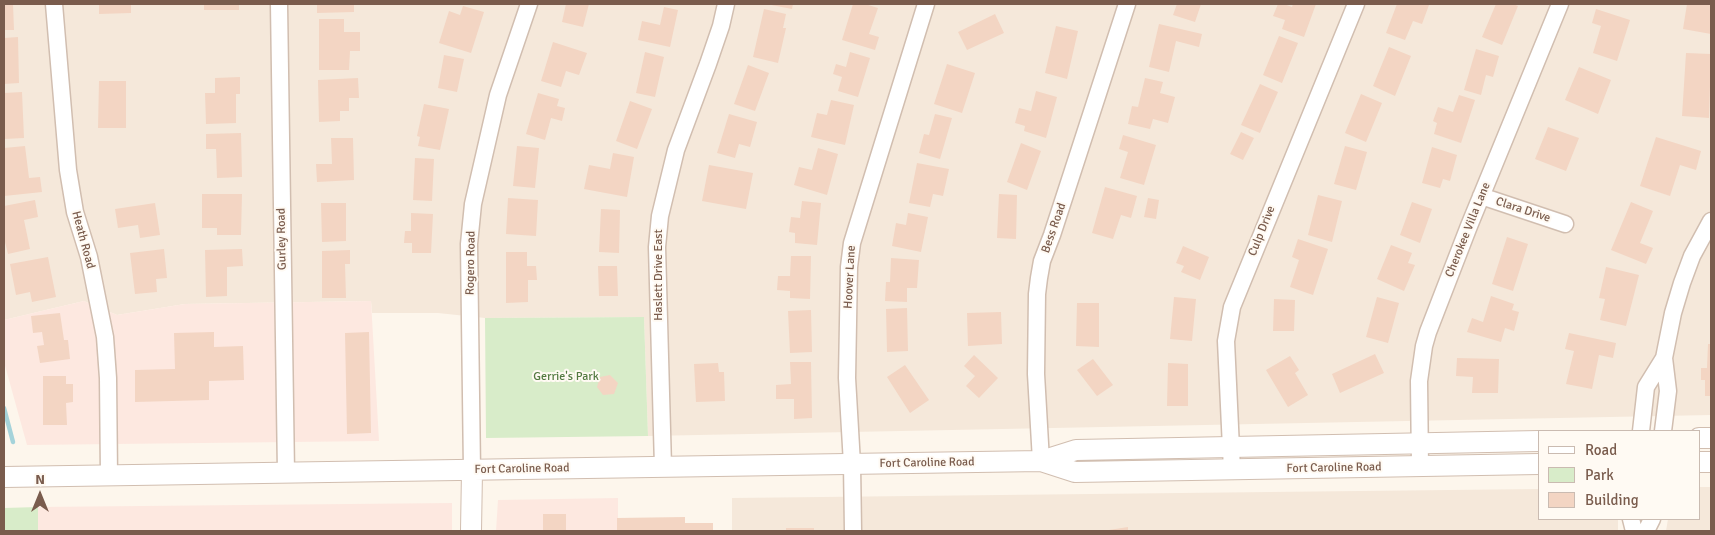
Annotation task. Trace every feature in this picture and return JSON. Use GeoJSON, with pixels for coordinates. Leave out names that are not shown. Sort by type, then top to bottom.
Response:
{"type":"FeatureCollection","features":[{"type":"Feature","properties":{"kind":"street","name":"Heath Road"},"geometry":{"type":"LineString","coordinates":[[54,4],[68,170],[75,212],[89,257],[105,337],[108,378],[109,476]]}},
{"type":"Feature","properties":{"kind":"street","name":"Gurley Road"},"geometry":{"type":"LineString","coordinates":[[279,4],[286,474]]}},
{"type":"Feature","properties":{"kind":"street","name":"Rogero Road"},"geometry":{"type":"LineString","coordinates":[[471,531],[469,244],[473,204],[498,95],[529,4]]}},
{"type":"Feature","properties":{"kind":"street","name":"Haslett Drive East"},"geometry":{"type":"LineString","coordinates":[[663,467],[657,247],[660,216],[676,150],[721,26],[726,4]]}},
{"type":"Feature","properties":{"kind":"street","name":"Hoover Lane"},"geometry":{"type":"LineString","coordinates":[[853,531],[848,378],[848,267],[852,243],[926,4]]}},
{"type":"Feature","properties":{"kind":"street","name":"Bess Road"},"geometry":{"type":"LineString","coordinates":[[1041,461],[1036,374],[1037,294],[1042,261],[1124,4]]}},
{"type":"Feature","properties":{"kind":"street","name":"Culp Drive"},"geometry":{"type":"LineString","coordinates":[[1232,470],[1226,341],[1232,307],[1356,4]]}},
{"type":"Feature","properties":{"kind":"street","name":"Cherokee Villa Lane"},"geometry":{"type":"LineString","coordinates":[[1420,466],[1419,381],[1424,346],[1468,226],[1560,4]]}},
{"type":"Feature","properties":{"kind":"street","name":"Clara Drive"},"geometry":{"type":"LineString","coordinates":[[1481,196],[1565,224]]}},
{"type":"Feature","properties":{"kind":"street"},"geometry":{"type":"LineString","coordinates":[[1663,430],[1668,391],[1664,358],[1673,313],[1692,256],[1711,221]]}},
{"type":"Feature","properties":{"kind":"street"},"geometry":{"type":"LineString","coordinates":[[1641,430],[1646,387],[1664,358]]}},
{"type":"Feature","properties":{"kind":"street","name":"Fort Caroline Road"},"geometry":{"type":"LineString","coordinates":[[4,478],[1041,461],[1076,450],[1538,441]]}},
{"type":"Feature","properties":{"kind":"street","name":"Fort Caroline Road"},"geometry":{"type":"LineString","coordinates":[[1041,461],[1075,472],[1538,464]]}},
{"type":"Feature","properties":{"kind":"shaded area"},"geometry":{"type":"Polygon","coordinates":[[[4,4],[1711,4],[1711,415],[648,436],[644,317],[485,318],[438,313],[372,313],[371,301],[185,304],[117,315],[84,301],[4,320],[4,4]]]}},
{"type":"Feature","properties":{"kind":"shaded area"},"geometry":{"type":"Polygon","coordinates":[[[84,301],[117,315],[185,304],[371,301],[379,441],[27,445],[4,362],[4,320],[84,301]]]}},
{"type":"Feature","properties":{"kind":"shaded area"},"geometry":{"type":"Polygon","coordinates":[[[1700,487],[1711,487],[1711,531],[1666,531],[1668,520],[1700,520],[1700,487]]]}},
{"type":"Feature","properties":{"kind":"shaded area"},"geometry":{"type":"Polygon","coordinates":[[[1538,489],[1538,520],[1618,520],[1618,531],[732,531],[732,498],[1538,489]]]}},
{"type":"Feature","properties":{"kind":"shaded area"},"geometry":{"type":"Polygon","coordinates":[[[618,498],[618,531],[496,531],[498,500],[618,498]]]}},
{"type":"Feature","properties":{"kind":"shaded area"},"geometry":{"type":"Polygon","coordinates":[[[452,503],[452,531],[38,531],[38,507],[452,503]]]}},
{"type":"Feature","properties":{"kind":"green space","name":"Gerrie's Park"},"geometry":{"type":"Polygon","coordinates":[[[644,317],[648,436],[486,438],[485,318],[644,317]]]}},
{"type":"Feature","properties":{"kind":"green space"},"geometry":{"type":"Polygon","coordinates":[[[38,507],[38,531],[4,531],[4,508],[38,507]]]}},
{"type":"Feature","properties":{"kind":"building"},"geometry":{"type":"Polygon","coordinates":[[[4,4],[13,4],[14,30],[4,30],[4,4]]]}},
{"type":"Feature","properties":{"kind":"building"},"geometry":{"type":"Polygon","coordinates":[[[99,4],[131,4],[131,13],[99,14],[99,4]]]}},
{"type":"Feature","properties":{"kind":"building"},"geometry":{"type":"Polygon","coordinates":[[[204,4],[239,4],[239,10],[204,10],[204,4]]]}},
{"type":"Feature","properties":{"kind":"building"},"geometry":{"type":"Polygon","coordinates":[[[317,4],[354,4],[354,12],[317,13],[317,4]]]}},
{"type":"Feature","properties":{"kind":"building"},"geometry":{"type":"Polygon","coordinates":[[[566,4],[589,4],[583,27],[562,22],[566,4]]]}},
{"type":"Feature","properties":{"kind":"building"},"geometry":{"type":"Polygon","coordinates":[[[766,4],[793,4],[792,9],[766,4]]]}},
{"type":"Feature","properties":{"kind":"building"},"geometry":{"type":"Polygon","coordinates":[[[853,4],[865,4],[878,8],[869,34],[879,37],[875,50],[842,40],[853,4]]]}},
{"type":"Feature","properties":{"kind":"building"},"geometry":{"type":"Polygon","coordinates":[[[1177,4],[1201,4],[1195,22],[1173,15],[1177,4]]]}},
{"type":"Feature","properties":{"kind":"building"},"geometry":{"type":"Polygon","coordinates":[[[1278,4],[1292,7],[1293,4],[1316,4],[1304,37],[1282,29],[1285,20],[1273,16],[1278,4]]]}},
{"type":"Feature","properties":{"kind":"building"},"geometry":{"type":"Polygon","coordinates":[[[1397,4],[1429,5],[1422,24],[1413,21],[1405,40],[1386,33],[1397,4]]]}},
{"type":"Feature","properties":{"kind":"building"},"geometry":{"type":"Polygon","coordinates":[[[1496,4],[1513,4],[1518,6],[1502,45],[1482,37],[1496,4]]]}},
{"type":"Feature","properties":{"kind":"building"},"geometry":{"type":"Polygon","coordinates":[[[1687,4],[1711,4],[1711,34],[1683,29],[1687,4]]]}},
{"type":"Feature","properties":{"kind":"building"},"geometry":{"type":"Polygon","coordinates":[[[463,6],[484,12],[471,53],[439,43],[449,11],[460,15],[463,6]]]}},
{"type":"Feature","properties":{"kind":"building"},"geometry":{"type":"Polygon","coordinates":[[[664,7],[678,10],[670,47],[638,40],[642,21],[660,25],[664,7]]]}},
{"type":"Feature","properties":{"kind":"building"},"geometry":{"type":"Polygon","coordinates":[[[764,9],[786,14],[783,28],[786,28],[778,63],[753,57],[764,9]]]}},
{"type":"Feature","properties":{"kind":"building"},"geometry":{"type":"Polygon","coordinates":[[[1596,9],[1630,20],[1617,61],[1593,53],[1601,26],[1592,23],[1596,9]]]}},
{"type":"Feature","properties":{"kind":"building"},"geometry":{"type":"Polygon","coordinates":[[[995,14],[1004,33],[967,50],[958,32],[995,14]]]}},
{"type":"Feature","properties":{"kind":"building"},"geometry":{"type":"Polygon","coordinates":[[[319,19],[344,19],[344,32],[360,32],[360,51],[350,51],[349,70],[319,70],[319,19]]]}},
{"type":"Feature","properties":{"kind":"building"},"geometry":{"type":"Polygon","coordinates":[[[1159,24],[1202,34],[1199,47],[1176,41],[1169,72],[1149,67],[1159,24]]]}},
{"type":"Feature","properties":{"kind":"building"},"geometry":{"type":"Polygon","coordinates":[[[1056,26],[1078,31],[1067,79],[1045,73],[1056,26]]]}},
{"type":"Feature","properties":{"kind":"building"},"geometry":{"type":"Polygon","coordinates":[[[1279,36],[1298,43],[1282,83],[1263,75],[1279,36]]]}},
{"type":"Feature","properties":{"kind":"building"},"geometry":{"type":"Polygon","coordinates":[[[18,37],[19,83],[4,84],[4,38],[18,37]]]}},
{"type":"Feature","properties":{"kind":"building"},"geometry":{"type":"Polygon","coordinates":[[[553,42],[587,53],[579,75],[566,71],[561,87],[541,81],[553,42]]]}},
{"type":"Feature","properties":{"kind":"building"},"geometry":{"type":"Polygon","coordinates":[[[1389,47],[1411,56],[1395,96],[1373,86],[1389,47]]]}},
{"type":"Feature","properties":{"kind":"building"},"geometry":{"type":"Polygon","coordinates":[[[1476,49],[1499,56],[1493,77],[1486,75],[1481,95],[1464,90],[1476,49]]]}},
{"type":"Feature","properties":{"kind":"building"},"geometry":{"type":"Polygon","coordinates":[[[645,52],[664,57],[655,97],[636,93],[645,52]]]}},
{"type":"Feature","properties":{"kind":"building"},"geometry":{"type":"Polygon","coordinates":[[[850,52],[870,58],[858,97],[838,91],[842,77],[833,74],[836,64],[846,67],[850,52]]]}},
{"type":"Feature","properties":{"kind":"building"},"geometry":{"type":"Polygon","coordinates":[[[1686,53],[1711,54],[1709,118],[1682,116],[1686,53]]]}},
{"type":"Feature","properties":{"kind":"building"},"geometry":{"type":"Polygon","coordinates":[[[444,55],[464,59],[457,92],[438,88],[444,55]]]}},
{"type":"Feature","properties":{"kind":"building"},"geometry":{"type":"Polygon","coordinates":[[[947,64],[975,73],[962,113],[934,104],[947,64]]]}},
{"type":"Feature","properties":{"kind":"building"},"geometry":{"type":"Polygon","coordinates":[[[748,65],[769,73],[755,111],[734,104],[748,65]]]}},
{"type":"Feature","properties":{"kind":"building"},"geometry":{"type":"Polygon","coordinates":[[[1579,67],[1611,80],[1598,114],[1565,100],[1579,67]]]}},
{"type":"Feature","properties":{"kind":"building"},"geometry":{"type":"Polygon","coordinates":[[[240,77],[240,94],[236,94],[236,123],[206,124],[205,93],[215,93],[215,78],[240,77]]]}},
{"type":"Feature","properties":{"kind":"building"},"geometry":{"type":"Polygon","coordinates":[[[358,78],[359,98],[349,98],[349,111],[340,111],[340,121],[319,122],[318,80],[358,78]]]}},
{"type":"Feature","properties":{"kind":"building"},"geometry":{"type":"Polygon","coordinates":[[[1145,78],[1163,82],[1160,93],[1175,97],[1168,123],[1153,119],[1150,129],[1128,124],[1132,106],[1138,107],[1145,78]]]}},
{"type":"Feature","properties":{"kind":"building"},"geometry":{"type":"Polygon","coordinates":[[[99,81],[126,81],[126,128],[98,128],[99,81]]]}},
{"type":"Feature","properties":{"kind":"building"},"geometry":{"type":"Polygon","coordinates":[[[1260,84],[1278,92],[1260,133],[1241,125],[1260,84]]]}},
{"type":"Feature","properties":{"kind":"building"},"geometry":{"type":"Polygon","coordinates":[[[1036,91],[1057,97],[1046,138],[1024,131],[1025,126],[1015,123],[1019,108],[1031,111],[1036,91]]]}},
{"type":"Feature","properties":{"kind":"building"},"geometry":{"type":"Polygon","coordinates":[[[22,92],[24,138],[4,139],[4,93],[22,92]]]}},
{"type":"Feature","properties":{"kind":"building"},"geometry":{"type":"Polygon","coordinates":[[[538,93],[559,99],[557,106],[565,108],[562,121],[551,118],[545,140],[526,134],[538,93]]]}},
{"type":"Feature","properties":{"kind":"building"},"geometry":{"type":"Polygon","coordinates":[[[1361,94],[1382,103],[1366,142],[1345,133],[1361,94]]]}},
{"type":"Feature","properties":{"kind":"building"},"geometry":{"type":"Polygon","coordinates":[[[1459,95],[1475,100],[1461,143],[1434,134],[1437,123],[1433,121],[1438,107],[1453,112],[1459,95]]]}},
{"type":"Feature","properties":{"kind":"building"},"geometry":{"type":"Polygon","coordinates":[[[831,100],[854,105],[845,145],[811,137],[817,113],[827,115],[831,100]]]}},
{"type":"Feature","properties":{"kind":"building"},"geometry":{"type":"Polygon","coordinates":[[[630,101],[652,109],[637,149],[616,141],[630,101]]]}},
{"type":"Feature","properties":{"kind":"building"},"geometry":{"type":"Polygon","coordinates":[[[424,104],[449,109],[440,150],[418,146],[420,137],[417,136],[424,104]]]}},
{"type":"Feature","properties":{"kind":"building"},"geometry":{"type":"Polygon","coordinates":[[[729,114],[757,122],[750,147],[739,144],[735,158],[717,153],[729,114]]]}},
{"type":"Feature","properties":{"kind":"building"},"geometry":{"type":"Polygon","coordinates":[[[935,114],[952,118],[940,159],[919,153],[924,134],[929,135],[935,114]]]}},
{"type":"Feature","properties":{"kind":"building"},"geometry":{"type":"Polygon","coordinates":[[[1548,127],[1579,138],[1566,171],[1535,159],[1548,127]]]}},
{"type":"Feature","properties":{"kind":"building"},"geometry":{"type":"Polygon","coordinates":[[[1241,132],[1254,138],[1243,160],[1230,154],[1241,132]]]}},
{"type":"Feature","properties":{"kind":"building"},"geometry":{"type":"Polygon","coordinates":[[[241,133],[242,177],[217,178],[216,149],[206,149],[206,134],[241,133]]]}},
{"type":"Feature","properties":{"kind":"building"},"geometry":{"type":"Polygon","coordinates":[[[1123,135],[1156,145],[1144,185],[1120,178],[1128,152],[1119,149],[1123,135]]]}},
{"type":"Feature","properties":{"kind":"building"},"geometry":{"type":"Polygon","coordinates":[[[1656,137],[1701,151],[1696,170],[1680,165],[1670,196],[1640,186],[1656,137]]]}},
{"type":"Feature","properties":{"kind":"building"},"geometry":{"type":"Polygon","coordinates":[[[331,138],[353,138],[354,180],[317,182],[316,164],[332,164],[331,138]]]}},
{"type":"Feature","properties":{"kind":"building"},"geometry":{"type":"Polygon","coordinates":[[[1021,143],[1041,151],[1027,190],[1007,182],[1021,143]]]}},
{"type":"Feature","properties":{"kind":"building"},"geometry":{"type":"Polygon","coordinates":[[[25,146],[29,178],[40,177],[42,192],[4,196],[4,148],[25,146]]]}},
{"type":"Feature","properties":{"kind":"building"},"geometry":{"type":"Polygon","coordinates":[[[517,146],[539,148],[535,188],[513,186],[517,146]]]}},
{"type":"Feature","properties":{"kind":"building"},"geometry":{"type":"Polygon","coordinates":[[[1345,146],[1367,152],[1356,190],[1334,184],[1345,146]]]}},
{"type":"Feature","properties":{"kind":"building"},"geometry":{"type":"Polygon","coordinates":[[[1432,147],[1457,155],[1450,181],[1443,179],[1440,188],[1422,183],[1432,147]]]}},
{"type":"Feature","properties":{"kind":"building"},"geometry":{"type":"Polygon","coordinates":[[[818,148],[838,154],[827,195],[794,185],[799,167],[812,170],[818,148]]]}},
{"type":"Feature","properties":{"kind":"building"},"geometry":{"type":"Polygon","coordinates":[[[613,153],[634,157],[627,197],[584,189],[589,165],[610,169],[613,153]]]}},
{"type":"Feature","properties":{"kind":"building"},"geometry":{"type":"Polygon","coordinates":[[[415,158],[434,159],[432,201],[413,200],[415,158]]]}},
{"type":"Feature","properties":{"kind":"building"},"geometry":{"type":"Polygon","coordinates":[[[917,163],[949,169],[943,196],[933,194],[930,207],[909,203],[917,163]]]}},
{"type":"Feature","properties":{"kind":"building"},"geometry":{"type":"Polygon","coordinates":[[[709,165],[753,173],[746,209],[702,201],[709,165]]]}},
{"type":"Feature","properties":{"kind":"building"},"geometry":{"type":"Polygon","coordinates":[[[1105,187],[1137,196],[1131,218],[1121,215],[1113,239],[1092,233],[1105,187]]]}},
{"type":"Feature","properties":{"kind":"building"},"geometry":{"type":"Polygon","coordinates":[[[202,194],[242,194],[241,235],[217,235],[217,228],[202,228],[202,194]]]}},
{"type":"Feature","properties":{"kind":"building"},"geometry":{"type":"Polygon","coordinates":[[[999,194],[1017,195],[1016,239],[997,238],[999,194]]]}},
{"type":"Feature","properties":{"kind":"building"},"geometry":{"type":"Polygon","coordinates":[[[1318,195],[1342,201],[1332,242],[1308,235],[1318,195]]]}},
{"type":"Feature","properties":{"kind":"building"},"geometry":{"type":"Polygon","coordinates":[[[508,198],[538,200],[536,236],[506,234],[508,198]]]}},
{"type":"Feature","properties":{"kind":"building"},"geometry":{"type":"Polygon","coordinates":[[[1148,198],[1159,200],[1156,219],[1144,217],[1148,198]]]}},
{"type":"Feature","properties":{"kind":"building"},"geometry":{"type":"Polygon","coordinates":[[[35,200],[38,217],[24,220],[30,249],[8,254],[4,238],[4,206],[35,200]]]}},
{"type":"Feature","properties":{"kind":"building"},"geometry":{"type":"Polygon","coordinates":[[[802,201],[821,203],[817,245],[795,243],[795,233],[789,232],[791,217],[800,218],[802,201]]]}},
{"type":"Feature","properties":{"kind":"building"},"geometry":{"type":"Polygon","coordinates":[[[1412,202],[1432,209],[1420,243],[1400,235],[1412,202]]]}},
{"type":"Feature","properties":{"kind":"building"},"geometry":{"type":"Polygon","coordinates":[[[1631,202],[1653,211],[1640,243],[1653,248],[1646,264],[1611,250],[1631,202]]]}},
{"type":"Feature","properties":{"kind":"building"},"geometry":{"type":"Polygon","coordinates":[[[155,203],[160,235],[140,238],[138,225],[118,228],[115,209],[155,203]]]}},
{"type":"Feature","properties":{"kind":"building"},"geometry":{"type":"Polygon","coordinates":[[[321,203],[346,203],[346,241],[322,242],[321,203]]]}},
{"type":"Feature","properties":{"kind":"building"},"geometry":{"type":"Polygon","coordinates":[[[601,209],[620,210],[619,253],[599,252],[601,209]]]}},
{"type":"Feature","properties":{"kind":"building"},"geometry":{"type":"Polygon","coordinates":[[[411,213],[433,214],[431,253],[412,253],[412,243],[404,243],[405,231],[411,231],[411,213]]]}},
{"type":"Feature","properties":{"kind":"building"},"geometry":{"type":"Polygon","coordinates":[[[908,213],[928,217],[921,252],[892,246],[896,223],[906,225],[908,213]]]}},
{"type":"Feature","properties":{"kind":"building"},"geometry":{"type":"Polygon","coordinates":[[[1507,237],[1528,244],[1513,291],[1492,284],[1507,237]]]}},
{"type":"Feature","properties":{"kind":"building"},"geometry":{"type":"Polygon","coordinates":[[[1298,239],[1328,249],[1313,295],[1290,287],[1299,260],[1292,257],[1298,239]]]}},
{"type":"Feature","properties":{"kind":"building"},"geometry":{"type":"Polygon","coordinates":[[[1391,245],[1412,253],[1408,263],[1415,265],[1404,291],[1377,279],[1391,245]]]}},
{"type":"Feature","properties":{"kind":"building"},"geometry":{"type":"Polygon","coordinates":[[[1183,246],[1209,257],[1200,280],[1181,272],[1184,266],[1176,263],[1183,246]]]}},
{"type":"Feature","properties":{"kind":"building"},"geometry":{"type":"Polygon","coordinates":[[[164,249],[167,278],[156,279],[157,292],[135,294],[130,253],[164,249]]]}},
{"type":"Feature","properties":{"kind":"building"},"geometry":{"type":"Polygon","coordinates":[[[242,249],[243,266],[227,267],[227,296],[206,297],[205,250],[242,249]]]}},
{"type":"Feature","properties":{"kind":"building"},"geometry":{"type":"Polygon","coordinates":[[[350,250],[350,264],[345,264],[346,298],[322,298],[322,251],[350,250]]]}},
{"type":"Feature","properties":{"kind":"building"},"geometry":{"type":"Polygon","coordinates":[[[506,252],[527,252],[527,266],[536,266],[537,280],[528,280],[528,302],[506,303],[506,252]]]}},
{"type":"Feature","properties":{"kind":"building"},"geometry":{"type":"Polygon","coordinates":[[[791,256],[811,256],[810,299],[790,298],[790,291],[777,290],[778,276],[790,276],[791,256]]]}},
{"type":"Feature","properties":{"kind":"building"},"geometry":{"type":"Polygon","coordinates":[[[48,257],[56,297],[32,302],[30,292],[16,295],[10,264],[48,257]]]}},
{"type":"Feature","properties":{"kind":"building"},"geometry":{"type":"Polygon","coordinates":[[[891,258],[919,260],[917,288],[907,288],[907,302],[885,301],[886,282],[890,282],[891,258]]]}},
{"type":"Feature","properties":{"kind":"building"},"geometry":{"type":"Polygon","coordinates":[[[598,266],[617,266],[618,296],[599,296],[598,266]]]}},
{"type":"Feature","properties":{"kind":"building"},"geometry":{"type":"Polygon","coordinates":[[[1606,267],[1639,275],[1626,326],[1600,320],[1605,299],[1599,298],[1606,267]]]}},
{"type":"Feature","properties":{"kind":"building"},"geometry":{"type":"Polygon","coordinates":[[[1491,296],[1514,304],[1512,310],[1519,312],[1514,331],[1505,328],[1501,342],[1467,332],[1472,318],[1483,322],[1491,296]]]}},
{"type":"Feature","properties":{"kind":"building"},"geometry":{"type":"Polygon","coordinates":[[[1174,297],[1196,299],[1192,341],[1170,339],[1174,297]]]}},
{"type":"Feature","properties":{"kind":"building"},"geometry":{"type":"Polygon","coordinates":[[[1377,297],[1399,303],[1388,343],[1366,337],[1377,297]]]}},
{"type":"Feature","properties":{"kind":"building"},"geometry":{"type":"Polygon","coordinates":[[[1274,299],[1295,300],[1294,331],[1273,331],[1274,299]]]}},
{"type":"Feature","properties":{"kind":"building"},"geometry":{"type":"Polygon","coordinates":[[[1077,303],[1099,303],[1099,347],[1076,346],[1077,303]]]}},
{"type":"Feature","properties":{"kind":"building"},"geometry":{"type":"Polygon","coordinates":[[[907,308],[908,351],[887,352],[886,309],[907,308]]]}},
{"type":"Feature","properties":{"kind":"building"},"geometry":{"type":"Polygon","coordinates":[[[811,310],[812,352],[790,353],[788,311],[811,310]]]}},
{"type":"Feature","properties":{"kind":"building"},"geometry":{"type":"Polygon","coordinates":[[[1001,312],[1002,344],[968,346],[967,313],[1001,312]]]}},
{"type":"Feature","properties":{"kind":"building"},"geometry":{"type":"Polygon","coordinates":[[[60,313],[64,340],[68,340],[70,359],[40,363],[37,346],[44,345],[42,332],[33,333],[31,316],[60,313]]]}},
{"type":"Feature","properties":{"kind":"building"},"geometry":{"type":"Polygon","coordinates":[[[214,332],[214,347],[243,346],[244,380],[209,381],[209,400],[135,402],[135,370],[175,369],[174,333],[214,332]]]}},
{"type":"Feature","properties":{"kind":"building"},"geometry":{"type":"Polygon","coordinates":[[[369,332],[371,433],[347,434],[345,333],[369,332]]]}},
{"type":"Feature","properties":{"kind":"building"},"geometry":{"type":"Polygon","coordinates":[[[1569,333],[1616,343],[1613,358],[1599,355],[1592,389],[1566,384],[1574,351],[1565,349],[1569,333]]]}},
{"type":"Feature","properties":{"kind":"building"},"geometry":{"type":"Polygon","coordinates":[[[1708,344],[1711,344],[1711,396],[1705,396],[1705,380],[1701,380],[1701,368],[1707,368],[1708,344]]]}},
{"type":"Feature","properties":{"kind":"building"},"geometry":{"type":"Polygon","coordinates":[[[1375,354],[1384,373],[1340,393],[1332,374],[1375,354]]]}},
{"type":"Feature","properties":{"kind":"building"},"geometry":{"type":"Polygon","coordinates":[[[974,355],[998,378],[979,398],[966,386],[975,376],[964,366],[974,355]]]}},
{"type":"Feature","properties":{"kind":"building"},"geometry":{"type":"Polygon","coordinates":[[[1290,356],[1299,370],[1295,373],[1308,395],[1288,407],[1266,370],[1290,356]]]}},
{"type":"Feature","properties":{"kind":"building"},"geometry":{"type":"Polygon","coordinates":[[[1457,358],[1499,359],[1498,393],[1472,393],[1473,377],[1456,376],[1457,358]]]}},
{"type":"Feature","properties":{"kind":"building"},"geometry":{"type":"Polygon","coordinates":[[[1093,359],[1113,385],[1097,396],[1077,370],[1093,359]]]}},
{"type":"Feature","properties":{"kind":"building"},"geometry":{"type":"Polygon","coordinates":[[[790,362],[811,362],[812,418],[794,419],[794,399],[776,399],[776,385],[791,384],[790,362]]]}},
{"type":"Feature","properties":{"kind":"building"},"geometry":{"type":"Polygon","coordinates":[[[718,363],[719,372],[724,372],[725,401],[696,402],[694,364],[718,363]]]}},
{"type":"Feature","properties":{"kind":"building"},"geometry":{"type":"Polygon","coordinates":[[[1168,363],[1188,364],[1188,406],[1167,406],[1168,363]]]}},
{"type":"Feature","properties":{"kind":"building"},"geometry":{"type":"Polygon","coordinates":[[[905,365],[929,400],[910,413],[887,377],[905,365]]]}},
{"type":"Feature","properties":{"kind":"building"},"geometry":{"type":"Polygon","coordinates":[[[610,375],[618,383],[614,394],[603,395],[597,387],[600,377],[610,375]]]}},
{"type":"Feature","properties":{"kind":"building"},"geometry":{"type":"Polygon","coordinates":[[[43,376],[66,376],[66,384],[73,384],[73,402],[66,403],[67,425],[43,425],[43,376]]]}},
{"type":"Feature","properties":{"kind":"building"},"geometry":{"type":"Polygon","coordinates":[[[543,514],[566,514],[566,531],[543,531],[543,514]]]}},
{"type":"Feature","properties":{"kind":"building"},"geometry":{"type":"Polygon","coordinates":[[[685,517],[685,523],[713,523],[713,531],[617,531],[617,518],[685,517]]]}},
{"type":"Feature","properties":{"kind":"building"},"geometry":{"type":"Polygon","coordinates":[[[1128,527],[1128,531],[1109,531],[1109,530],[1128,527]]]}},
{"type":"Feature","properties":{"kind":"building"},"geometry":{"type":"Polygon","coordinates":[[[786,528],[814,528],[814,531],[786,531],[786,528]]]}},
{"type":"Feature","properties":{"kind":"waterway"},"geometry":{"type":"LineString","coordinates":[[4,408],[13,442]]}}]}
